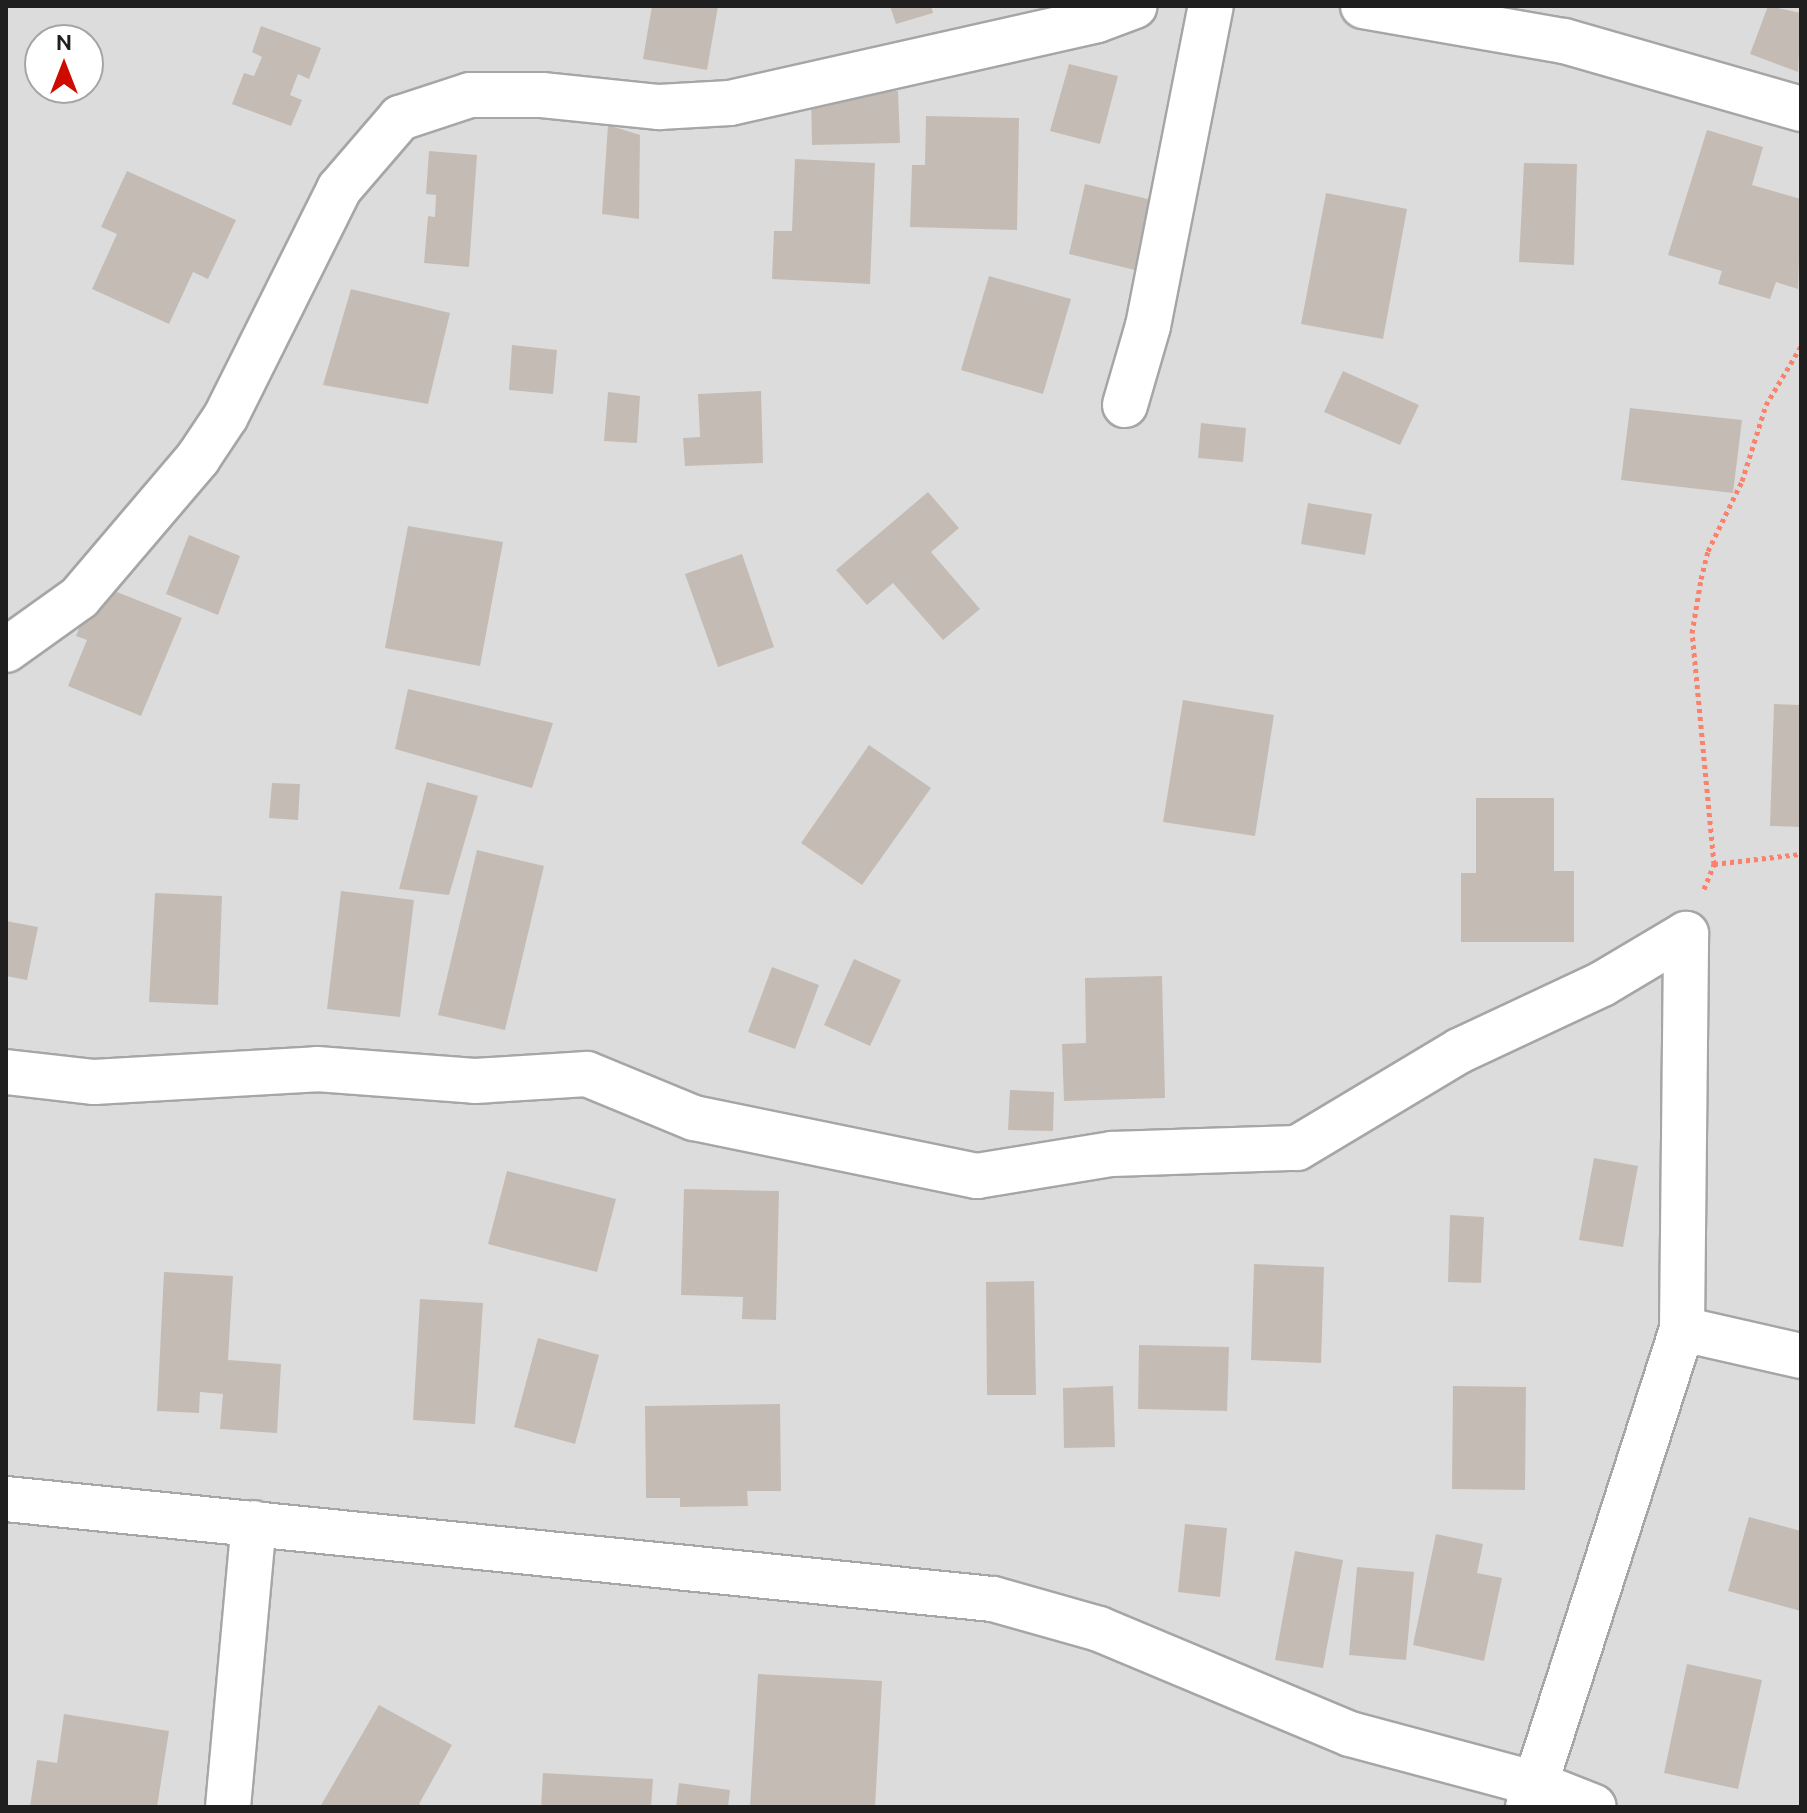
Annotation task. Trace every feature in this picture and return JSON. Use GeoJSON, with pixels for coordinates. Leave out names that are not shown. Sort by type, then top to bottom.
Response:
{"type":"FeatureCollection","features":[{"type":"Feature","properties":{"kind":"street"},"geometry":{"type":"LineString","coordinates":[[6,650],[79,598],[198,458],[226,416],[339,189],[400,118],[470,95],[542,95],[659,107],[730,103],[1097,20],[1135,6]]}},
{"type":"Feature","properties":{"kind":"street"},"geometry":{"type":"LineString","coordinates":[[1125,405],[1148,326],[1211,6]]}},
{"type":"Feature","properties":{"kind":"street"},"geometry":{"type":"LineString","coordinates":[[1363,6],[1564,41],[1801,109]]}},
{"type":"Feature","properties":{"kind":"street"},"geometry":{"type":"LineString","coordinates":[[6,1072],[94,1082],[317,1069],[475,1081],[587,1074],[694,1118],[977,1176],[1112,1154],[1297,1148],[1459,1051],[1602,984],[1686,934]]}},
{"type":"Feature","properties":{"kind":"street"},"geometry":{"type":"LineString","coordinates":[[1532,1796],[1682,1329],[1686,934]]}},
{"type":"Feature","properties":{"kind":"street"},"geometry":{"type":"LineString","coordinates":[[1682,1329],[1801,1356]]}},
{"type":"Feature","properties":{"kind":"street"},"geometry":{"type":"LineString","coordinates":[[6,1499],[254,1523],[550,1557],[993,1599],[1099,1629],[1350,1734],[1532,1796],[1594,1807]]}},
{"type":"Feature","properties":{"kind":"street"},"geometry":{"type":"LineString","coordinates":[[228,1807],[254,1523]]}},
{"type":"Feature","properties":{"kind":"path"},"geometry":{"type":"LineString","coordinates":[[1686,934],[1714,864],[1692,633],[1708,551],[1742,481],[1766,405],[1801,346]]}},
{"type":"Feature","properties":{"kind":"path"},"geometry":{"type":"LineString","coordinates":[[1714,864],[1801,854]]}},
{"type":"Feature","properties":{"kind":"shaded area"},"geometry":{"type":"Polygon","coordinates":[[[6,6],[1801,6],[1801,1807],[6,1807],[6,6]]]}},
{"type":"Feature","properties":{"kind":"building"},"geometry":{"type":"Polygon","coordinates":[[[652,6],[718,6],[707,70],[643,59],[652,6]]]}},
{"type":"Feature","properties":{"kind":"building"},"geometry":{"type":"Polygon","coordinates":[[[890,6],[931,6],[933,13],[896,24],[890,6]]]}},
{"type":"Feature","properties":{"kind":"building"},"geometry":{"type":"Polygon","coordinates":[[[1768,6],[1801,13],[1798,72],[1750,54],[1768,6]]]}},
{"type":"Feature","properties":{"kind":"building"},"geometry":{"type":"Polygon","coordinates":[[[261,26],[321,48],[309,79],[298,74],[290,95],[302,100],[291,126],[232,104],[244,73],[254,76],[262,57],[252,52],[261,26]]]}},
{"type":"Feature","properties":{"kind":"building"},"geometry":{"type":"Polygon","coordinates":[[[1069,64],[1118,76],[1100,144],[1050,131],[1069,64]]]}},
{"type":"Feature","properties":{"kind":"building"},"geometry":{"type":"Polygon","coordinates":[[[898,91],[900,143],[812,145],[811,94],[898,91]]]}},
{"type":"Feature","properties":{"kind":"building"},"geometry":{"type":"Polygon","coordinates":[[[926,116],[1019,118],[1017,230],[910,227],[912,165],[925,165],[926,116]]]}},
{"type":"Feature","properties":{"kind":"building"},"geometry":{"type":"Polygon","coordinates":[[[608,125],[640,135],[639,219],[602,214],[608,125]]]}},
{"type":"Feature","properties":{"kind":"building"},"geometry":{"type":"Polygon","coordinates":[[[1707,130],[1763,147],[1752,185],[1801,199],[1798,289],[1776,282],[1770,299],[1718,284],[1722,271],[1668,255],[1707,130]]]}},
{"type":"Feature","properties":{"kind":"building"},"geometry":{"type":"Polygon","coordinates":[[[429,151],[477,155],[469,267],[424,263],[428,216],[435,217],[436,195],[426,194],[429,151]]]}},
{"type":"Feature","properties":{"kind":"building"},"geometry":{"type":"Polygon","coordinates":[[[795,159],[875,163],[870,284],[772,279],[774,231],[792,231],[795,159]]]}},
{"type":"Feature","properties":{"kind":"building"},"geometry":{"type":"Polygon","coordinates":[[[1524,163],[1577,164],[1574,265],[1519,262],[1524,163]]]}},
{"type":"Feature","properties":{"kind":"building"},"geometry":{"type":"Polygon","coordinates":[[[127,171],[236,220],[208,279],[193,272],[169,324],[92,289],[117,234],[101,227],[127,171]]]}},
{"type":"Feature","properties":{"kind":"building"},"geometry":{"type":"Polygon","coordinates":[[[1085,184],[1152,200],[1135,270],[1069,254],[1085,184]]]}},
{"type":"Feature","properties":{"kind":"building"},"geometry":{"type":"Polygon","coordinates":[[[1326,193],[1407,209],[1383,339],[1301,324],[1326,193]]]}},
{"type":"Feature","properties":{"kind":"building"},"geometry":{"type":"Polygon","coordinates":[[[989,276],[1071,299],[1043,394],[961,370],[989,276]]]}},
{"type":"Feature","properties":{"kind":"building"},"geometry":{"type":"Polygon","coordinates":[[[351,289],[450,313],[428,404],[323,385],[351,289]]]}},
{"type":"Feature","properties":{"kind":"building"},"geometry":{"type":"Polygon","coordinates":[[[512,345],[557,350],[553,394],[509,390],[512,345]]]}},
{"type":"Feature","properties":{"kind":"building"},"geometry":{"type":"Polygon","coordinates":[[[1343,371],[1419,405],[1400,445],[1324,412],[1343,371]]]}},
{"type":"Feature","properties":{"kind":"building"},"geometry":{"type":"Polygon","coordinates":[[[761,391],[763,463],[685,466],[683,438],[700,437],[698,394],[761,391]]]}},
{"type":"Feature","properties":{"kind":"building"},"geometry":{"type":"Polygon","coordinates":[[[608,392],[640,396],[637,443],[604,441],[608,392]]]}},
{"type":"Feature","properties":{"kind":"building"},"geometry":{"type":"Polygon","coordinates":[[[1630,408],[1742,420],[1733,493],[1621,480],[1630,408]]]}},
{"type":"Feature","properties":{"kind":"building"},"geometry":{"type":"Polygon","coordinates":[[[1201,423],[1246,428],[1243,462],[1198,458],[1201,423]]]}},
{"type":"Feature","properties":{"kind":"building"},"geometry":{"type":"Polygon","coordinates":[[[928,492],[959,528],[931,552],[980,609],[943,640],[893,583],[867,605],[836,570],[928,492]]]}},
{"type":"Feature","properties":{"kind":"building"},"geometry":{"type":"Polygon","coordinates":[[[1308,503],[1372,514],[1365,555],[1301,544],[1308,503]]]}},
{"type":"Feature","properties":{"kind":"building"},"geometry":{"type":"Polygon","coordinates":[[[408,526],[503,542],[480,666],[385,648],[408,526]]]}},
{"type":"Feature","properties":{"kind":"building"},"geometry":{"type":"Polygon","coordinates":[[[189,535],[240,556],[218,615],[166,594],[189,535]]]}},
{"type":"Feature","properties":{"kind":"building"},"geometry":{"type":"Polygon","coordinates":[[[742,554],[774,647],[718,667],[685,574],[742,554]]]}},
{"type":"Feature","properties":{"kind":"building"},"geometry":{"type":"Polygon","coordinates":[[[97,584],[182,618],[141,716],[68,686],[87,640],[76,636],[97,584]]]}},
{"type":"Feature","properties":{"kind":"building"},"geometry":{"type":"Polygon","coordinates":[[[408,689],[553,723],[532,788],[395,749],[408,689]]]}},
{"type":"Feature","properties":{"kind":"building"},"geometry":{"type":"Polygon","coordinates":[[[1183,700],[1274,715],[1255,836],[1163,822],[1183,700]]]}},
{"type":"Feature","properties":{"kind":"building"},"geometry":{"type":"Polygon","coordinates":[[[1774,704],[1801,705],[1801,827],[1770,826],[1774,704]]]}},
{"type":"Feature","properties":{"kind":"building"},"geometry":{"type":"Polygon","coordinates":[[[869,745],[931,788],[862,885],[801,843],[869,745]]]}},
{"type":"Feature","properties":{"kind":"building"},"geometry":{"type":"Polygon","coordinates":[[[427,782],[478,796],[449,895],[399,889],[427,782]]]}},
{"type":"Feature","properties":{"kind":"building"},"geometry":{"type":"Polygon","coordinates":[[[272,783],[300,784],[298,820],[269,818],[272,783]]]}},
{"type":"Feature","properties":{"kind":"building"},"geometry":{"type":"Polygon","coordinates":[[[1476,798],[1554,798],[1554,871],[1574,871],[1574,942],[1461,942],[1461,873],[1476,873],[1476,798]]]}},
{"type":"Feature","properties":{"kind":"building"},"geometry":{"type":"Polygon","coordinates":[[[477,850],[544,866],[505,1030],[438,1015],[477,850]]]}},
{"type":"Feature","properties":{"kind":"building"},"geometry":{"type":"Polygon","coordinates":[[[341,891],[414,900],[400,1017],[327,1009],[341,891]]]}},
{"type":"Feature","properties":{"kind":"building"},"geometry":{"type":"Polygon","coordinates":[[[155,893],[222,896],[218,1005],[149,1002],[155,893]]]}},
{"type":"Feature","properties":{"kind":"building"},"geometry":{"type":"Polygon","coordinates":[[[6,921],[38,927],[27,980],[6,976],[6,921]]]}},
{"type":"Feature","properties":{"kind":"building"},"geometry":{"type":"Polygon","coordinates":[[[854,959],[901,980],[870,1046],[824,1025],[854,959]]]}},
{"type":"Feature","properties":{"kind":"building"},"geometry":{"type":"Polygon","coordinates":[[[772,967],[819,985],[795,1049],[748,1032],[772,967]]]}},
{"type":"Feature","properties":{"kind":"building"},"geometry":{"type":"Polygon","coordinates":[[[1162,976],[1165,1098],[1064,1101],[1062,1044],[1086,1043],[1085,978],[1162,976]]]}},
{"type":"Feature","properties":{"kind":"building"},"geometry":{"type":"Polygon","coordinates":[[[1010,1090],[1054,1092],[1053,1131],[1008,1130],[1010,1090]]]}},
{"type":"Feature","properties":{"kind":"building"},"geometry":{"type":"Polygon","coordinates":[[[1594,1158],[1638,1166],[1623,1247],[1579,1240],[1594,1158]]]}},
{"type":"Feature","properties":{"kind":"building"},"geometry":{"type":"Polygon","coordinates":[[[507,1171],[616,1199],[597,1272],[488,1244],[507,1171]]]}},
{"type":"Feature","properties":{"kind":"building"},"geometry":{"type":"Polygon","coordinates":[[[684,1189],[779,1191],[776,1320],[742,1319],[743,1297],[681,1295],[684,1189]]]}},
{"type":"Feature","properties":{"kind":"building"},"geometry":{"type":"Polygon","coordinates":[[[1450,1215],[1484,1217],[1481,1283],[1448,1282],[1450,1215]]]}},
{"type":"Feature","properties":{"kind":"building"},"geometry":{"type":"Polygon","coordinates":[[[1254,1264],[1324,1267],[1321,1363],[1251,1360],[1254,1264]]]}},
{"type":"Feature","properties":{"kind":"building"},"geometry":{"type":"Polygon","coordinates":[[[164,1272],[233,1276],[228,1360],[281,1364],[277,1433],[220,1429],[223,1394],[200,1392],[199,1413],[157,1411],[164,1272]]]}},
{"type":"Feature","properties":{"kind":"building"},"geometry":{"type":"Polygon","coordinates":[[[1034,1281],[1036,1395],[987,1395],[986,1282],[1034,1281]]]}},
{"type":"Feature","properties":{"kind":"building"},"geometry":{"type":"Polygon","coordinates":[[[420,1299],[483,1303],[475,1424],[413,1420],[420,1299]]]}},
{"type":"Feature","properties":{"kind":"building"},"geometry":{"type":"Polygon","coordinates":[[[538,1338],[599,1355],[575,1444],[514,1427],[538,1338]]]}},
{"type":"Feature","properties":{"kind":"building"},"geometry":{"type":"Polygon","coordinates":[[[1139,1345],[1229,1347],[1227,1411],[1138,1409],[1139,1345]]]}},
{"type":"Feature","properties":{"kind":"building"},"geometry":{"type":"Polygon","coordinates":[[[1113,1386],[1115,1447],[1064,1448],[1063,1388],[1113,1386]]]}},
{"type":"Feature","properties":{"kind":"building"},"geometry":{"type":"Polygon","coordinates":[[[1453,1386],[1526,1387],[1525,1490],[1452,1489],[1453,1386]]]}},
{"type":"Feature","properties":{"kind":"building"},"geometry":{"type":"Polygon","coordinates":[[[780,1404],[781,1491],[747,1491],[748,1506],[680,1507],[680,1498],[646,1498],[645,1406],[780,1404]]]}},
{"type":"Feature","properties":{"kind":"building"},"geometry":{"type":"Polygon","coordinates":[[[1749,1517],[1801,1531],[1801,1611],[1728,1591],[1749,1517]]]}},
{"type":"Feature","properties":{"kind":"building"},"geometry":{"type":"Polygon","coordinates":[[[1185,1524],[1227,1528],[1220,1597],[1178,1592],[1185,1524]]]}},
{"type":"Feature","properties":{"kind":"building"},"geometry":{"type":"Polygon","coordinates":[[[1436,1534],[1483,1544],[1477,1573],[1502,1578],[1484,1661],[1413,1645],[1436,1534]]]}},
{"type":"Feature","properties":{"kind":"building"},"geometry":{"type":"Polygon","coordinates":[[[1295,1551],[1343,1560],[1323,1668],[1275,1660],[1295,1551]]]}},
{"type":"Feature","properties":{"kind":"building"},"geometry":{"type":"Polygon","coordinates":[[[1357,1567],[1414,1572],[1406,1660],[1349,1655],[1357,1567]]]}},
{"type":"Feature","properties":{"kind":"building"},"geometry":{"type":"Polygon","coordinates":[[[1687,1664],[1762,1680],[1738,1789],[1664,1773],[1687,1664]]]}},
{"type":"Feature","properties":{"kind":"building"},"geometry":{"type":"Polygon","coordinates":[[[758,1674],[882,1681],[875,1807],[750,1807],[758,1674]]]}},
{"type":"Feature","properties":{"kind":"building"},"geometry":{"type":"Polygon","coordinates":[[[379,1705],[452,1745],[419,1804],[425,1807],[320,1807],[379,1705]]]}},
{"type":"Feature","properties":{"kind":"building"},"geometry":{"type":"Polygon","coordinates":[[[64,1714],[169,1731],[157,1807],[30,1807],[37,1760],[57,1763],[64,1714]]]}},
{"type":"Feature","properties":{"kind":"building"},"geometry":{"type":"Polygon","coordinates":[[[543,1773],[653,1779],[651,1807],[541,1807],[543,1773]]]}},
{"type":"Feature","properties":{"kind":"building"},"geometry":{"type":"Polygon","coordinates":[[[679,1783],[730,1790],[728,1807],[676,1807],[679,1783]]]}}]}
